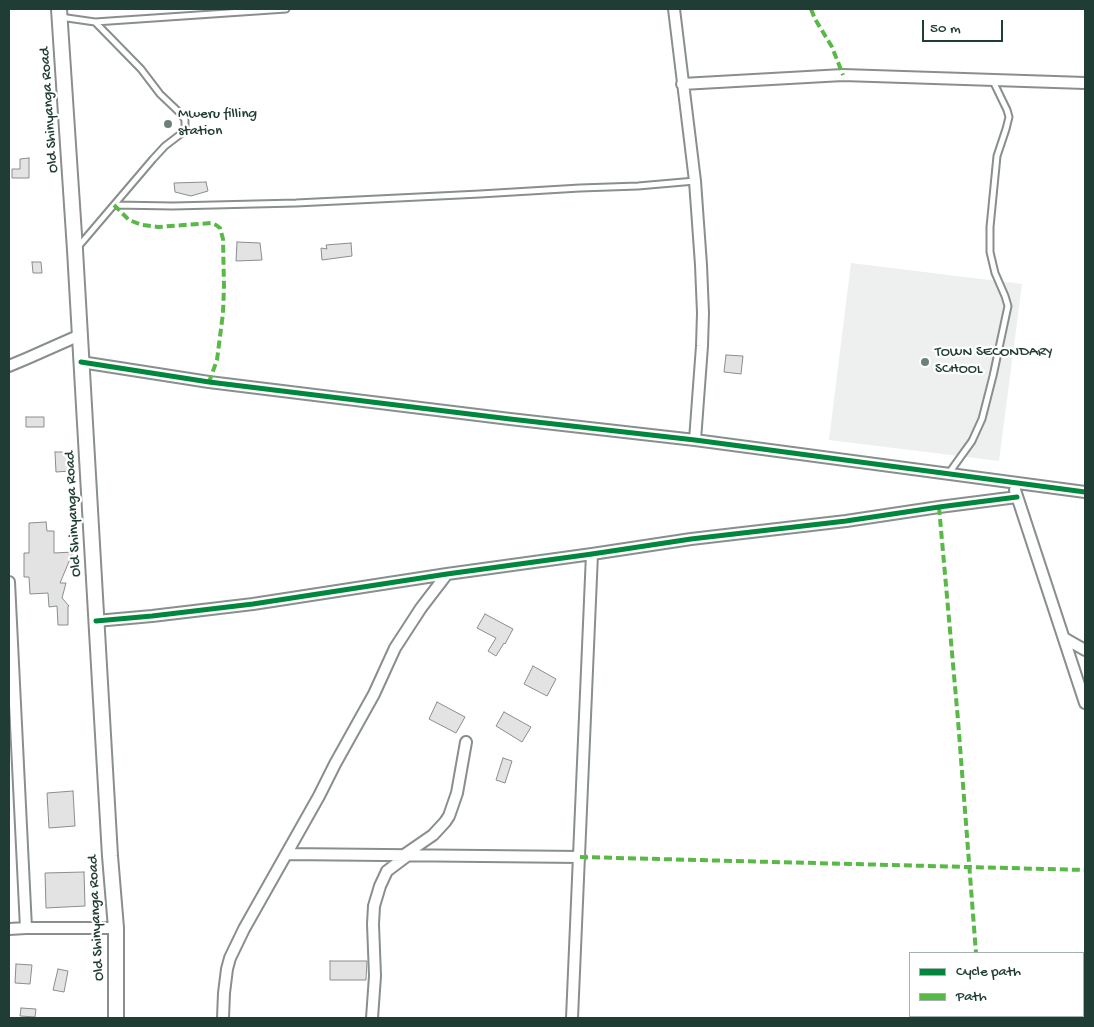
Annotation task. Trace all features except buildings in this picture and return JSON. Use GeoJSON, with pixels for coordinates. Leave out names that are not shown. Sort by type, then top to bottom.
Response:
{"type":"FeatureCollection","features":[{"type":"Feature","properties":{"kind":"main road","name":"Old Shinyanga Road"},"geometry":{"type":"LineString","coordinates":[[60,13],[110,856],[116,928],[116,1018]]}},
{"type":"Feature","properties":{"kind":"street"},"geometry":{"type":"LineString","coordinates":[[674,9],[695,181],[702,265],[702,346],[695,440]]}},
{"type":"Feature","properties":{"kind":"street"},"geometry":{"type":"LineString","coordinates":[[682,84],[843,75],[1085,83]]}},
{"type":"Feature","properties":{"kind":"street"},"geometry":{"type":"LineString","coordinates":[[9,366],[80,335]]}},
{"type":"Feature","properties":{"kind":"street"},"geometry":{"type":"LineString","coordinates":[[81,362],[209,382],[695,440],[1085,492]]}},
{"type":"Feature","properties":{"kind":"street"},"geometry":{"type":"LineString","coordinates":[[1012,482],[1085,703]]}},
{"type":"Feature","properties":{"kind":"street"},"geometry":{"type":"LineString","coordinates":[[96,621],[253,604],[691,539],[846,521],[1016,497]]}},
{"type":"Feature","properties":{"kind":"street"},"geometry":{"type":"LineString","coordinates":[[572,1018],[592,554]]}},
{"type":"Feature","properties":{"kind":"street"},"geometry":{"type":"LineString","coordinates":[[223,1018],[225,978],[230,958],[244,929],[374,694],[395,648],[421,608],[447,574]]}},
{"type":"Feature","properties":{"kind":"street"},"geometry":{"type":"LineString","coordinates":[[9,582],[26,928]]}},
{"type":"Feature","properties":{"kind":"street"},"geometry":{"type":"LineString","coordinates":[[1064,638],[1085,650]]}},
{"type":"Feature","properties":{"kind":"street"},"geometry":{"type":"LineString","coordinates":[[372,1018],[375,976],[374,906],[380,886],[387,872],[433,835],[449,816],[457,793],[466,742]]}},
{"type":"Feature","properties":{"kind":"street"},"geometry":{"type":"LineString","coordinates":[[287,854],[580,857]]}},
{"type":"Feature","properties":{"kind":"street"},"geometry":{"type":"LineString","coordinates":[[9,929],[116,928]]}},
{"type":"Feature","properties":{"kind":"lane"},"geometry":{"type":"LineString","coordinates":[[60,13],[95,22],[286,9]]}},
{"type":"Feature","properties":{"kind":"lane"},"geometry":{"type":"LineString","coordinates":[[75,250],[159,152],[184,130],[185,120],[160,94],[141,69],[95,22]]}},
{"type":"Feature","properties":{"kind":"lane"},"geometry":{"type":"LineString","coordinates":[[948,474],[972,440],[982,419],[1008,306],[994,273],[990,252],[990,228],[997,156],[1009,117],[993,80]]}},
{"type":"Feature","properties":{"kind":"lane"},"geometry":{"type":"LineString","coordinates":[[114,205],[296,204],[638,186],[695,181]]}},
{"type":"Feature","properties":{"kind":"shaded area","name":"TOWN SECONDARY SCHOOL"},"geometry":{"type":"Polygon","coordinates":[[[851,263],[1022,284],[999,461],[829,440],[851,263]]]}},
{"type":"Feature","properties":{"kind":"marked path"},"geometry":{"type":"LineString","coordinates":[[811,9],[832,47],[843,75]]}},
{"type":"Feature","properties":{"kind":"marked path"},"geometry":{"type":"LineString","coordinates":[[114,205],[129,220],[142,225],[158,227],[211,223],[220,228],[223,239],[223,313],[217,360],[209,382]]}},
{"type":"Feature","properties":{"kind":"marked path"},"geometry":{"type":"LineString","coordinates":[[939,507],[976,952]]}},
{"type":"Feature","properties":{"kind":"marked path"},"geometry":{"type":"LineString","coordinates":[[580,857],[1085,870]]}},
{"type":"Feature","properties":{"kind":"cycle path"},"geometry":{"type":"LineString","coordinates":[[81,362],[209,382],[695,440],[1085,492]]}},
{"type":"Feature","properties":{"kind":"cycle path"},"geometry":{"type":"LineString","coordinates":[[96,621],[253,604],[691,539],[846,521],[1017,497]]}},
{"type":"Feature","properties":{"kind":"place","name":"Mweru filling station"},"geometry":{"type":"Point","coordinates":[168,124]}},
{"type":"Feature","properties":{"kind":"place","name":"TOWN SECONDARY SCHOOL"},"geometry":{"type":"Point","coordinates":[925,362]}}]}
